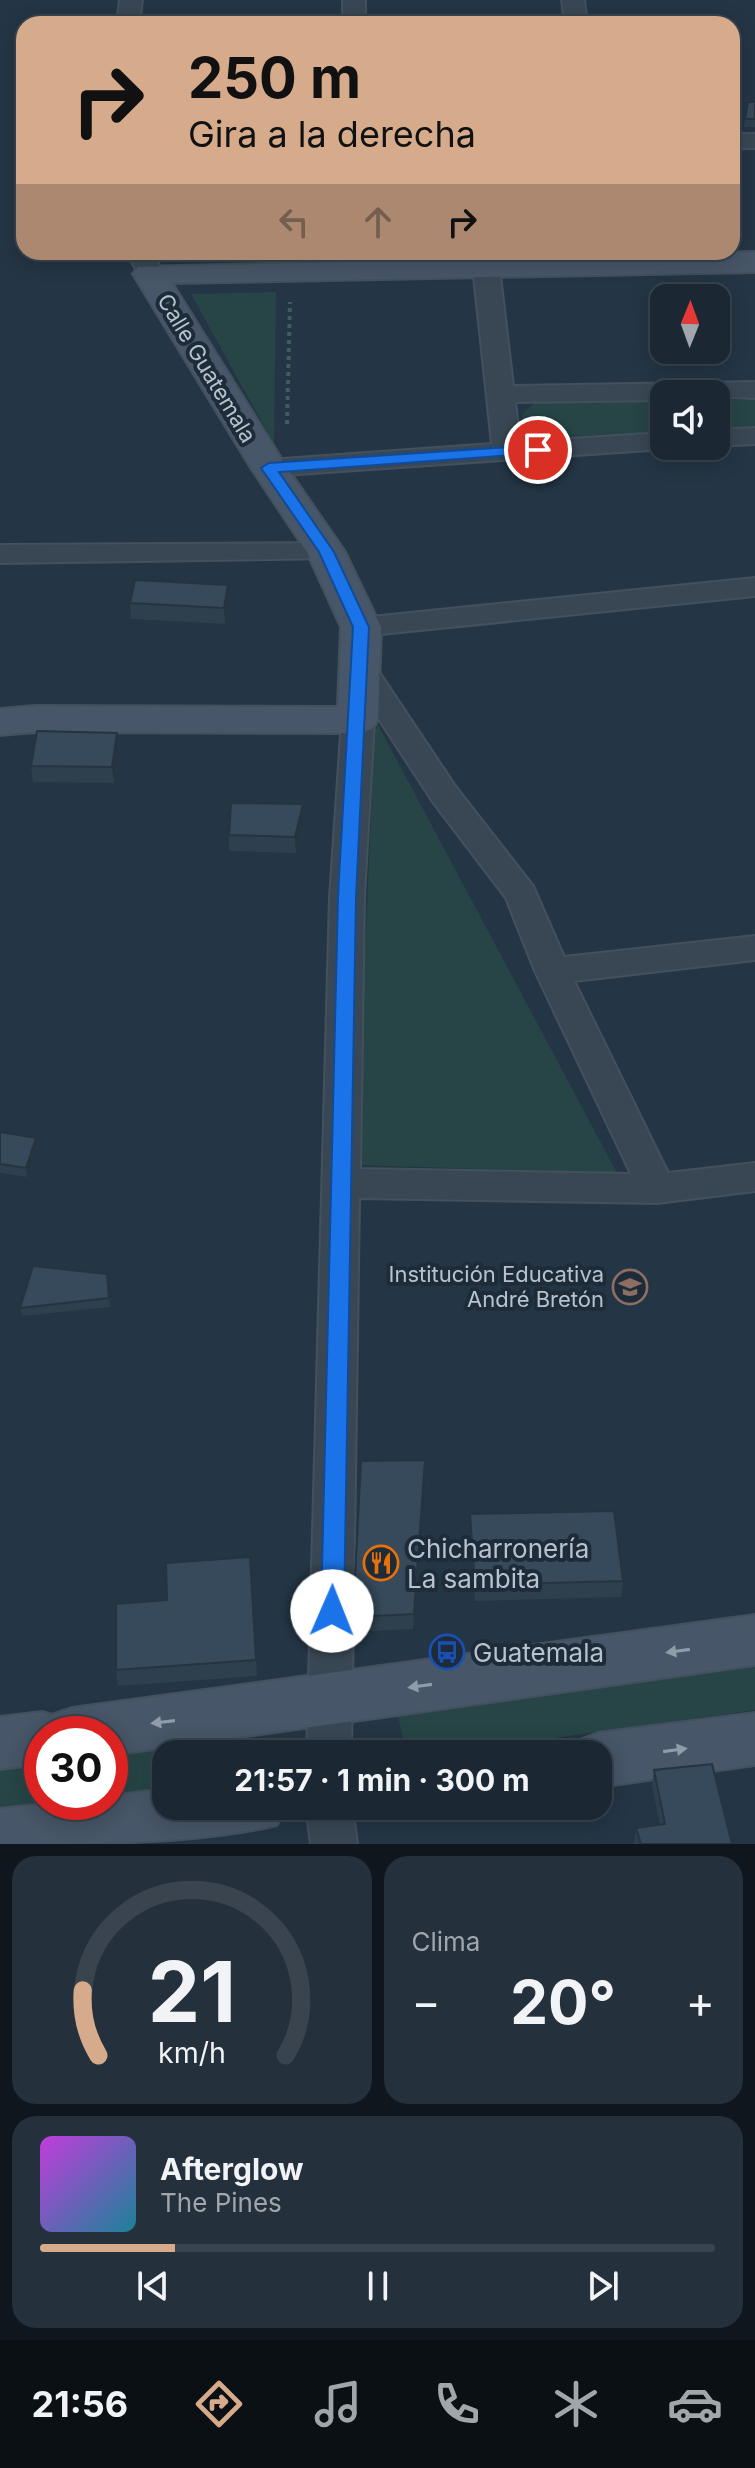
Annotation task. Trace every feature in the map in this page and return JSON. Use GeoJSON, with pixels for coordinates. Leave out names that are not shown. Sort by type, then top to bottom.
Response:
{"type":"FeatureCollection","features":[{"type":"Feature","properties":{"kind":"street"},"geometry":{"type":"LineString","coordinates":[[145,263],[291,271],[755,262]]}},
{"type":"Feature","properties":{"kind":"street","name":"Calle Guatemala"},"geometry":{"type":"LineString","coordinates":[[145,263],[277,467],[326,552],[361,627],[347,897],[329,1740]]}},
{"type":"Feature","properties":{"kind":"street"},"geometry":{"type":"LineString","coordinates":[[486,267],[507,452]]}},
{"type":"Feature","properties":{"kind":"street"},"geometry":{"type":"LineString","coordinates":[[501,394],[755,390]]}},
{"type":"Feature","properties":{"kind":"street"},"geometry":{"type":"LineString","coordinates":[[730,437],[755,436]]}},
{"type":"Feature","properties":{"kind":"street"},"geometry":{"type":"LineString","coordinates":[[277,467],[650,442]]}},
{"type":"Feature","properties":{"kind":"street"},"geometry":{"type":"LineString","coordinates":[[0,554],[326,552]]}},
{"type":"Feature","properties":{"kind":"street"},"geometry":{"type":"LineString","coordinates":[[361,627],[755,587]]}},
{"type":"Feature","properties":{"kind":"street"},"geometry":{"type":"LineString","coordinates":[[360,667],[444,794],[521,894],[552,971],[657,1189]]}},
{"type":"Feature","properties":{"kind":"street"},"geometry":{"type":"LineString","coordinates":[[0,722],[35,719],[358,720]]}},
{"type":"Feature","properties":{"kind":"street"},"geometry":{"type":"LineString","coordinates":[[552,971],[755,948]]}},
{"type":"Feature","properties":{"kind":"street"},"geometry":{"type":"LineString","coordinates":[[340,1183],[657,1189],[755,1177]]}},
{"type":"Feature","properties":{"kind":"street"},"geometry":{"type":"LineString","coordinates":[[128,1726],[755,1640]]}},
{"type":"Feature","properties":{"kind":"street"},"geometry":{"type":"LineString","coordinates":[[0,1743],[24,1740]]}},
{"type":"Feature","properties":{"kind":"street"},"geometry":{"type":"LineString","coordinates":[[612,1759],[753,1748]]}},
{"type":"Feature","properties":{"kind":"street"},"geometry":{"type":"LineString","coordinates":[[0,1837],[152,1819]]}},
{"type":"Feature","properties":{"kind":"street"},"geometry":{"type":"LineString","coordinates":[[331,1820],[334,1844]]}},
{"type":"Feature","properties":{"kind":"path"},"geometry":{"type":"LineString","coordinates":[[277,467],[291,271]]}},
{"type":"Feature","properties":{"kind":"green space"},"geometry":{"type":"Polygon","coordinates":[[[276,292],[274,444],[191,294],[276,292]]]}},
{"type":"Feature","properties":{"kind":"green space"},"geometry":{"type":"Polygon","coordinates":[[[755,399],[755,428],[730,429],[730,400],[755,399]]]}},
{"type":"Feature","properties":{"kind":"green space"},"geometry":{"type":"Polygon","coordinates":[[[650,401],[650,433],[524,438],[522,414],[535,403],[650,401]]]}},
{"type":"Feature","properties":{"kind":"green space"},"geometry":{"type":"Polygon","coordinates":[[[375,719],[617,1173],[356,1165],[375,719]]]}},
{"type":"Feature","properties":{"kind":"green space"},"geometry":{"type":"Polygon","coordinates":[[[755,1664],[755,1710],[540,1740],[403,1740],[398,1716],[755,1664]]]}},
{"type":"Feature","properties":{"kind":"green space"},"geometry":{"type":"Polygon","coordinates":[[[152,1747],[152,1794],[128,1797],[128,1750],[152,1747]]]}},
{"type":"Feature","properties":{"kind":"green space"},"geometry":{"type":"Polygon","coordinates":[[[24,1762],[24,1811],[0,1814],[0,1765],[24,1762]]]}},
{"type":"Feature","properties":{"kind":"building"},"geometry":{"type":"Polygon","coordinates":[[[748,102],[755,102],[755,119],[745,119],[748,102]]]}},
{"type":"Feature","properties":{"kind":"building"},"geometry":{"type":"Polygon","coordinates":[[[135,580],[228,585],[224,608],[130,603],[135,580]]]}},
{"type":"Feature","properties":{"kind":"building"},"geometry":{"type":"Polygon","coordinates":[[[37,731],[117,733],[112,767],[31,766],[37,731]]]}},
{"type":"Feature","properties":{"kind":"building"},"geometry":{"type":"Polygon","coordinates":[[[231,803],[303,804],[295,837],[229,835],[231,803]]]}},
{"type":"Feature","properties":{"kind":"building"},"geometry":{"type":"Polygon","coordinates":[[[0,1132],[36,1138],[26,1168],[0,1164],[0,1132]]]}},
{"type":"Feature","properties":{"kind":"building"},"geometry":{"type":"Polygon","coordinates":[[[33,1266],[107,1274],[109,1298],[20,1308],[33,1266]]]}},
{"type":"Feature","properties":{"kind":"building"},"geometry":{"type":"Polygon","coordinates":[[[425,1460],[414,1614],[353,1617],[361,1461],[425,1460]]]}},
{"type":"Feature","properties":{"kind":"building"},"geometry":{"type":"Polygon","coordinates":[[[614,1511],[623,1581],[475,1585],[470,1514],[614,1511]]]}},
{"type":"Feature","properties":{"kind":"building"},"geometry":{"type":"Polygon","coordinates":[[[250,1557],[256,1660],[116,1670],[116,1604],[167,1600],[166,1563],[250,1557]]]}},
{"type":"Feature","properties":{"kind":"building"},"geometry":{"type":"Polygon","coordinates":[[[712,1764],[732,1844],[641,1844],[636,1828],[665,1824],[654,1770],[712,1764]]]}},
{"type":"Feature","properties":{"kind":"place","name":"Institución Educativa André Bretón"},"geometry":{"type":"Point","coordinates":[630,1287]}},
{"type":"Feature","properties":{"kind":"place","name":"Chicharronería La sambita"},"geometry":{"type":"Point","coordinates":[381,1563]}},
{"type":"Feature","properties":{"kind":"place","name":"Guatemala"},"geometry":{"type":"Point","coordinates":[447,1652]}},
{"type":"Feature","properties":{"kind":"route"},"geometry":{"type":"LineString","coordinates":[[332,1611],[347,897],[361,627],[326,552],[269,468],[538,450]]}}]}
